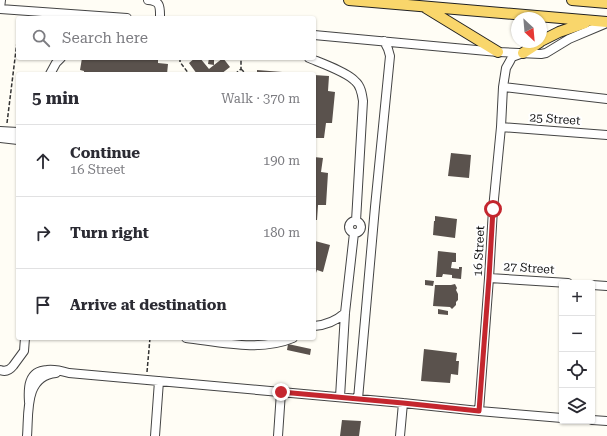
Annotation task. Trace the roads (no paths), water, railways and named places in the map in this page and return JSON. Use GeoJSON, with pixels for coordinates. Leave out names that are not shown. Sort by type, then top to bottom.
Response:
{"type":"FeatureCollection","features":[{"type":"Feature","properties":{"kind":"main road"},"geometry":{"type":"LineString","coordinates":[[349,0],[607,23]]}},
{"type":"Feature","properties":{"kind":"main road"},"geometry":{"type":"LineString","coordinates":[[572,0],[607,3]]}},
{"type":"Feature","properties":{"kind":"main road"},"geometry":{"type":"LineString","coordinates":[[425,7],[498,52]]}},
{"type":"Feature","properties":{"kind":"main road"},"geometry":{"type":"LineString","coordinates":[[547,38],[559,32],[591,21]]}},
{"type":"Feature","properties":{"kind":"main road"},"geometry":{"type":"LineString","coordinates":[[523,53],[531,48]]}},
{"type":"Feature","properties":{"kind":"street"},"geometry":{"type":"LineString","coordinates":[[1,0],[0,9],[99,16]]}},
{"type":"Feature","properties":{"kind":"street"},"geometry":{"type":"LineString","coordinates":[[148,0],[155,1],[159,5],[160,16]]}},
{"type":"Feature","properties":{"kind":"street"},"geometry":{"type":"LineString","coordinates":[[316,34],[498,52],[543,54],[569,39],[607,23]]}},
{"type":"Feature","properties":{"kind":"street"},"geometry":{"type":"LineString","coordinates":[[358,399],[390,56],[384,41]]}},
{"type":"Feature","properties":{"kind":"street"},"geometry":{"type":"LineString","coordinates":[[390,56],[401,43]]}},
{"type":"Feature","properties":{"kind":"street"},"geometry":{"type":"LineString","coordinates":[[498,52],[503,58],[506,68]]}},
{"type":"Feature","properties":{"kind":"street"},"geometry":{"type":"LineString","coordinates":[[506,68],[512,57],[523,53]]}},
{"type":"Feature","properties":{"kind":"street"},"geometry":{"type":"LineString","coordinates":[[51,72],[59,60]]}},
{"type":"Feature","properties":{"kind":"street"},"geometry":{"type":"LineString","coordinates":[[314,60],[328,65],[355,80],[361,90],[363,101],[356,221],[351,222],[349,226],[350,231],[354,233],[345,313],[340,397]]}},
{"type":"Feature","properties":{"kind":"street","name":"16 Street"},"geometry":{"type":"LineString","coordinates":[[479,411],[493,209],[506,68]]}},
{"type":"Feature","properties":{"kind":"street"},"geometry":{"type":"LineString","coordinates":[[503,88],[607,99]]}},
{"type":"Feature","properties":{"kind":"street","name":"25 Street"},"geometry":{"type":"LineString","coordinates":[[501,127],[607,136]]}},
{"type":"Feature","properties":{"kind":"street"},"geometry":{"type":"LineString","coordinates":[[3,131],[16,132]]}},
{"type":"Feature","properties":{"kind":"street"},"geometry":{"type":"LineString","coordinates":[[0,138],[16,140]]}},
{"type":"Feature","properties":{"kind":"street","name":"27 Street"},"geometry":{"type":"LineString","coordinates":[[489,278],[559,282]]}},
{"type":"Feature","properties":{"kind":"street"},"geometry":{"type":"LineString","coordinates":[[595,285],[607,286]]}},
{"type":"Feature","properties":{"kind":"street"},"geometry":{"type":"LineString","coordinates":[[316,326],[323,326],[331,323],[345,313]]}},
{"type":"Feature","properties":{"kind":"street"},"geometry":{"type":"LineString","coordinates":[[0,370],[6,371],[11,369],[24,351],[25,340]]}},
{"type":"Feature","properties":{"kind":"street"},"geometry":{"type":"LineString","coordinates":[[202,340],[249,346],[276,343],[286,340]]}},
{"type":"Feature","properties":{"kind":"street"},"geometry":{"type":"LineString","coordinates":[[27,436],[29,402],[28,385],[38,372],[45,370],[559,418]]}},
{"type":"Feature","properties":{"kind":"street"},"geometry":{"type":"LineString","coordinates":[[155,436],[159,381]]}},
{"type":"Feature","properties":{"kind":"street"},"geometry":{"type":"LineString","coordinates":[[278,436],[281,392]]}},
{"type":"Feature","properties":{"kind":"street"},"geometry":{"type":"LineString","coordinates":[[400,436],[403,403]]}},
{"type":"Feature","properties":{"kind":"street"},"geometry":{"type":"LineString","coordinates":[[595,420],[607,421]]}}]}
